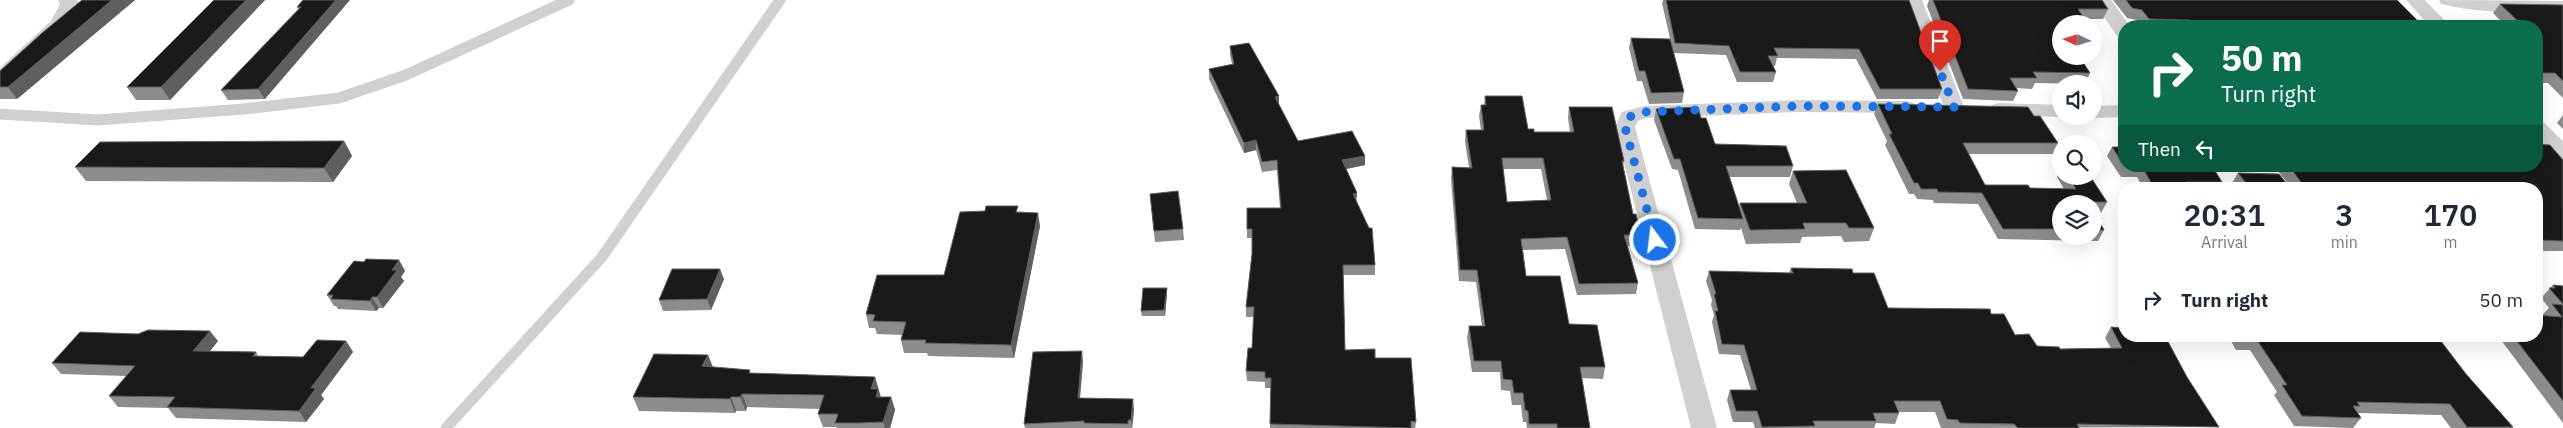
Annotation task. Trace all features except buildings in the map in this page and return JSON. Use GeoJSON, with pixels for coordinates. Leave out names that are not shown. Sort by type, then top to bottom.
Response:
{"type":"FeatureCollection","features":[{"type":"Feature","properties":{"kind":"street"},"geometry":{"type":"LineString","coordinates":[[0,78],[59,24],[70,3],[66,0]]}},
{"type":"Feature","properties":{"kind":"street"},"geometry":{"type":"LineString","coordinates":[[1913,0],[1954,108]]}},
{"type":"Feature","properties":{"kind":"street"},"geometry":{"type":"LineString","coordinates":[[2101,0],[2118,24]]}},
{"type":"Feature","properties":{"kind":"street"},"geometry":{"type":"LineString","coordinates":[[2415,0],[2434,20]]}},
{"type":"Feature","properties":{"kind":"street"},"geometry":{"type":"LineString","coordinates":[[2448,0],[2484,4],[2563,6]]}},
{"type":"Feature","properties":{"kind":"street"},"geometry":{"type":"LineString","coordinates":[[1704,428],[1625,127],[1629,117],[1644,112],[1800,106],[2052,111]]}},
{"type":"Feature","properties":{"kind":"street"},"geometry":{"type":"LineString","coordinates":[[2102,112],[2118,112]]}},
{"type":"Feature","properties":{"kind":"street"},"geometry":{"type":"LineString","coordinates":[[2543,134],[2563,153]]}},
{"type":"Feature","properties":{"kind":"lane"},"geometry":{"type":"LineString","coordinates":[[0,114],[98,120],[244,109],[339,98],[406,75],[569,0]]}},
{"type":"Feature","properties":{"kind":"lane"},"geometry":{"type":"LineString","coordinates":[[446,428],[602,257],[780,0]]}},
{"type":"Feature","properties":{"kind":"route"},"geometry":{"type":"LineString","coordinates":[[1655,240],[1625,127],[1629,117],[1644,112],[1800,106],[1954,107],[1940,71]]}}]}
